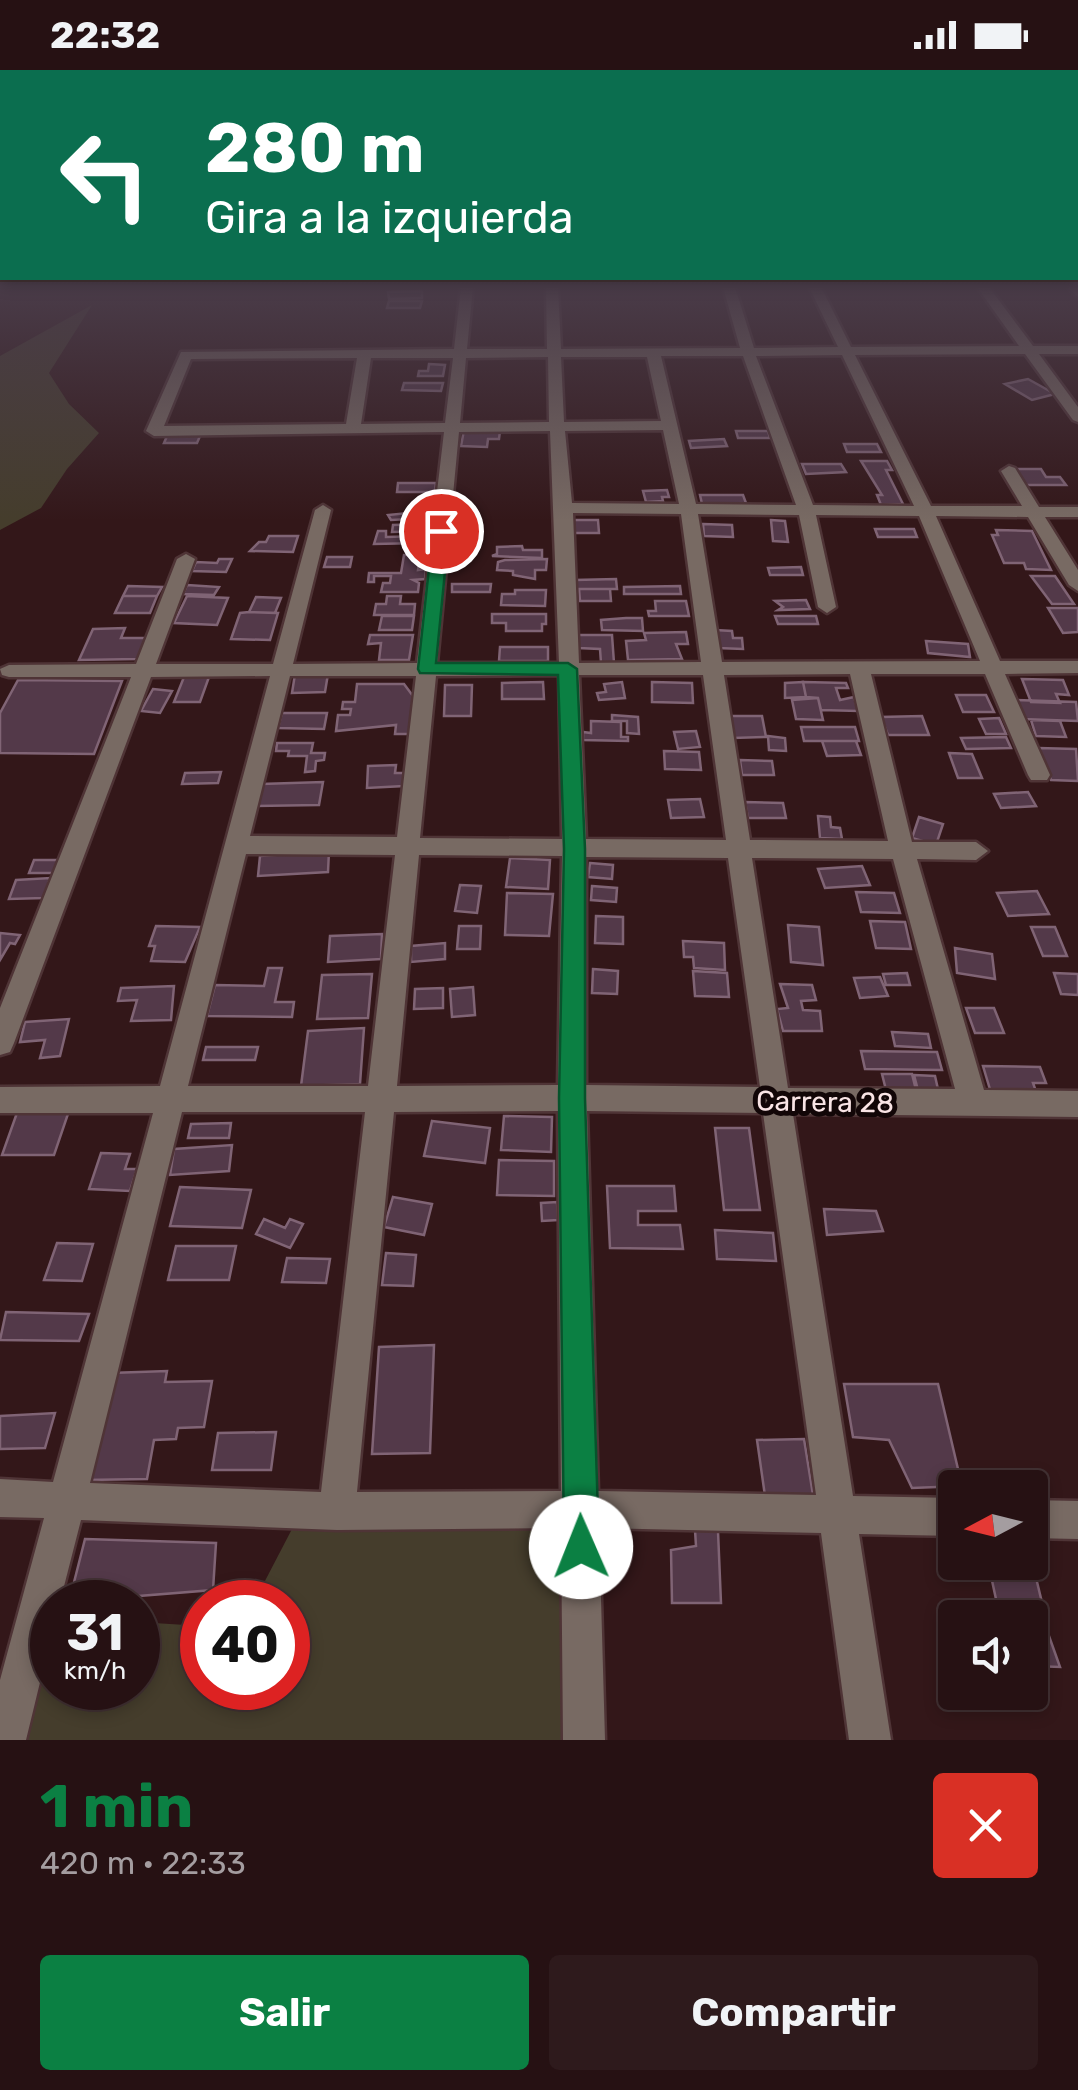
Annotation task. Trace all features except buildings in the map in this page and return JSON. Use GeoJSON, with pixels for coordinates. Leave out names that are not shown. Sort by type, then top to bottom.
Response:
{"type":"FeatureCollection","features":[{"type":"Feature","properties":{"kind":"street"},"geometry":{"type":"LineString","coordinates":[[182,365],[154,431],[668,425]]}},
{"type":"Feature","properties":{"kind":"street"},"geometry":{"type":"LineString","coordinates":[[354,429],[363,365]]}},
{"type":"Feature","properties":{"kind":"street"},"geometry":{"type":"LineString","coordinates":[[337,1511],[459,365]]}},
{"type":"Feature","properties":{"kind":"street"},"geometry":{"type":"LineString","coordinates":[[553,365],[564,508],[574,849],[572,1098],[584,1740]]}},
{"type":"Feature","properties":{"kind":"street"},"geometry":{"type":"LineString","coordinates":[[655,365],[688,508],[714,668],[737,847],[870,1740]]}},
{"type":"Feature","properties":{"kind":"street"},"geometry":{"type":"LineString","coordinates":[[753,365],[806,510],[827,607]]}},
{"type":"Feature","properties":{"kind":"street"},"geometry":{"type":"LineString","coordinates":[[852,365],[925,511],[1039,776]]}},
{"type":"Feature","properties":{"kind":"street"},"geometry":{"type":"LineString","coordinates":[[1038,365],[1078,417]]}},
{"type":"Feature","properties":{"kind":"street"},"geometry":{"type":"LineString","coordinates":[[1009,471],[1078,585]]}},
{"type":"Feature","properties":{"kind":"street"},"geometry":{"type":"LineString","coordinates":[[564,508],[1078,512]]}},
{"type":"Feature","properties":{"kind":"street"},"geometry":{"type":"LineString","coordinates":[[5,1740],[323,510]]}},
{"type":"Feature","properties":{"kind":"street"},"geometry":{"type":"LineString","coordinates":[[0,1043],[186,559]]}},
{"type":"Feature","properties":{"kind":"street"},"geometry":{"type":"LineString","coordinates":[[8,670],[1078,667]]}},
{"type":"Feature","properties":{"kind":"street"},"geometry":{"type":"LineString","coordinates":[[859,668],[902,848],[973,1103]]}},
{"type":"Feature","properties":{"kind":"street"},"geometry":{"type":"LineString","coordinates":[[237,845],[976,851]]}},
{"type":"Feature","properties":{"kind":"street","name":"Carrera 28"},"geometry":{"type":"LineString","coordinates":[[0,1100],[572,1098],[1078,1104]]}},
{"type":"Feature","properties":{"kind":"street"},"geometry":{"type":"LineString","coordinates":[[0,1498],[337,1511],[581,1508],[938,1517]]}},
{"type":"Feature","properties":{"kind":"street"},"geometry":{"type":"LineString","coordinates":[[1048,1519],[1078,1520]]}},
{"type":"Feature","properties":{"kind":"shaded area"},"geometry":{"type":"Polygon","coordinates":[[[0,365],[54,365],[49,373],[69,404],[99,433],[67,469],[41,508],[0,530],[0,365]]]}},
{"type":"Feature","properties":{"kind":"shaded area"},"geometry":{"type":"Polygon","coordinates":[[[362,1520],[574,1525],[573,1740],[5,1740],[30,1643],[30,1710],[160,1710],[160,1623],[180,1625],[180,1710],[310,1710],[310,1580],[265,1580],[292,1529],[362,1520]]]}},
{"type":"Feature","properties":{"kind":"route"},"geometry":{"type":"LineString","coordinates":[[441,531],[427,669],[568,669],[574,849],[572,1098],[581,1547]]}}]}
